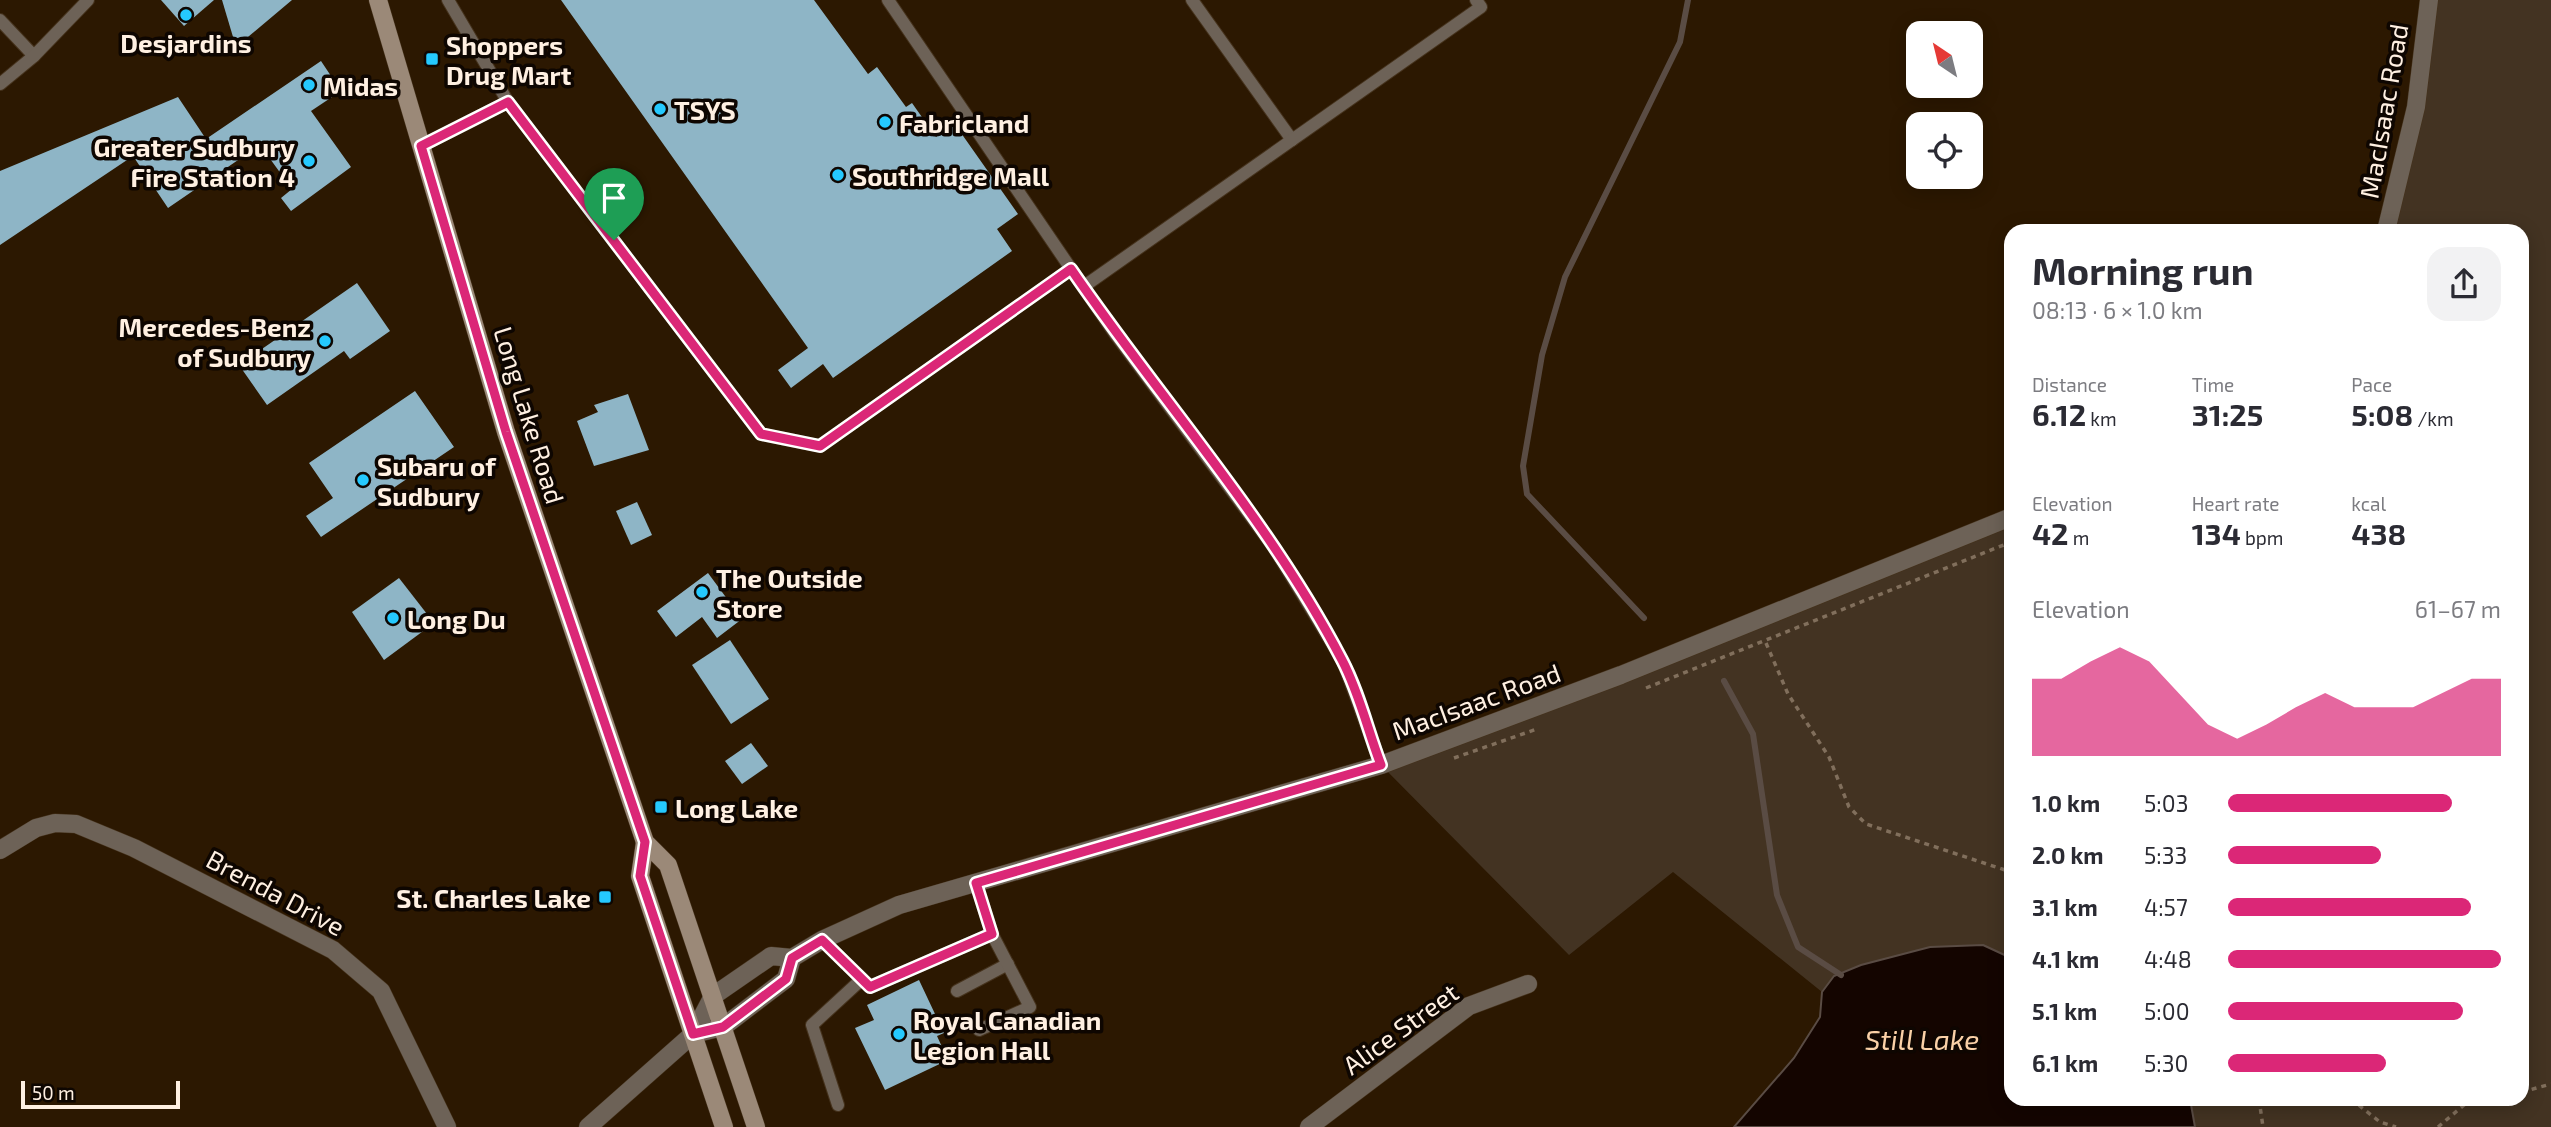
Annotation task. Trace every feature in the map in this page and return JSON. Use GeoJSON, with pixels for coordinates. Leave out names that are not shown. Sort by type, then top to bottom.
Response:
{"type":"FeatureCollection","features":[{"type":"Feature","properties":{"kind":"main road","name":"Long Lake Road"},"geometry":{"type":"LineString","coordinates":[[378,0],[506,432],[645,842],[668,865],[756,1127]]}},
{"type":"Feature","properties":{"kind":"main road","name":"Long Lake Road"},"geometry":{"type":"LineString","coordinates":[[645,842],[640,876],[724,1127]]}},
{"type":"Feature","properties":{"kind":"street","name":"MacIsaac Road"},"geometry":{"type":"LineString","coordinates":[[2388,224],[2416,107],[2430,0]]}},
{"type":"Feature","properties":{"kind":"street","name":"MacIsaac Road"},"geometry":{"type":"LineString","coordinates":[[693,1034],[713,996],[771,956],[792,958],[822,940],[899,905],[1381,765],[1621,675],[2004,520]]}},
{"type":"Feature","properties":{"kind":"street","name":"Brenda Drive"},"geometry":{"type":"LineString","coordinates":[[0,850],[36,828],[55,823],[76,824],[134,848],[333,950],[358,968],[382,991],[447,1127]]}},
{"type":"Feature","properties":{"kind":"street","name":"MacIsaac Road"},"geometry":{"type":"LineString","coordinates":[[693,1034],[723,1027],[786,979],[792,958]]}},
{"type":"Feature","properties":{"kind":"street","name":"Alice Street"},"geometry":{"type":"LineString","coordinates":[[1309,1127],[1469,1006],[1528,984]]}},
{"type":"Feature","properties":{"kind":"street"},"geometry":{"type":"LineString","coordinates":[[589,1127],[693,1034]]}},
{"type":"Feature","properties":{"kind":"lane"},"geometry":{"type":"LineString","coordinates":[[0,84],[34,55],[88,0]]}},
{"type":"Feature","properties":{"kind":"lane"},"geometry":{"type":"LineString","coordinates":[[448,0],[508,102],[761,434],[820,446],[1071,269]]}},
{"type":"Feature","properties":{"kind":"lane"},"geometry":{"type":"LineString","coordinates":[[888,0],[1083,287],[1273,547],[1343,661],[1381,765]]}},
{"type":"Feature","properties":{"kind":"lane"},"geometry":{"type":"LineString","coordinates":[[1192,0],[1292,140]]}},
{"type":"Feature","properties":{"kind":"lane"},"geometry":{"type":"LineString","coordinates":[[1083,287],[1481,7],[1476,0]]}},
{"type":"Feature","properties":{"kind":"lane"},"geometry":{"type":"LineString","coordinates":[[0,20],[34,55]]}},
{"type":"Feature","properties":{"kind":"lane"},"geometry":{"type":"LineString","coordinates":[[421,146],[508,102]]}},
{"type":"Feature","properties":{"kind":"lane"},"geometry":{"type":"LineString","coordinates":[[976,883],[992,934],[1030,1007],[979,1030]]}},
{"type":"Feature","properties":{"kind":"lane"},"geometry":{"type":"LineString","coordinates":[[822,940],[870,987],[992,934]]}},
{"type":"Feature","properties":{"kind":"lane"},"geometry":{"type":"LineString","coordinates":[[957,991],[1008,964]]}},
{"type":"Feature","properties":{"kind":"lane"},"geometry":{"type":"LineString","coordinates":[[838,1105],[812,1025],[862,979]]}},
{"type":"Feature","properties":{"kind":"path"},"geometry":{"type":"LineString","coordinates":[[1756,620],[1787,694],[1829,757],[1849,807],[1866,824],[2004,870]]}},
{"type":"Feature","properties":{"kind":"path"},"geometry":{"type":"LineString","coordinates":[[2529,1090],[2551,1084]]}},
{"type":"Feature","properties":{"kind":"path"},"geometry":{"type":"LineString","coordinates":[[2260,1106],[2263,1127]]}},
{"type":"Feature","properties":{"kind":"path"},"geometry":{"type":"LineString","coordinates":[[2360,1106],[2380,1122],[2396,1127]]}},
{"type":"Feature","properties":{"kind":"path"},"geometry":{"type":"LineString","coordinates":[[2438,1127],[2463,1106]]}},
{"type":"Feature","properties":{"kind":"shaded area"},"geometry":{"type":"Polygon","coordinates":[[[2429,0],[2551,0],[2551,1127],[2195,1127],[2191,1106],[2529,1106],[2529,224],[2387,224],[2429,0]]]}},
{"type":"Feature","properties":{"kind":"shaded area"},"geometry":{"type":"Polygon","coordinates":[[[2004,520],[2004,955],[1983,945],[1861,965],[1834,976],[1822,992],[1673,872],[1569,955],[1381,765],[2004,520]]]}},
{"type":"Feature","properties":{"kind":"water","name":"Still Lake"},"geometry":{"type":"Polygon","coordinates":[[[1983,945],[2004,955],[2004,1106],[2191,1106],[2195,1127],[1734,1127],[1794,1058],[1820,1017],[1822,992],[1834,976],[1861,965],[1930,947],[1983,945]]]}},
{"type":"Feature","properties":{"kind":"building","name":"Desjardins"},"geometry":{"type":"Polygon","coordinates":[[[161,0],[214,0],[184,26],[161,0]]]}},
{"type":"Feature","properties":{"kind":"building"},"geometry":{"type":"Polygon","coordinates":[[[222,0],[292,0],[236,47],[222,0]]]}},
{"type":"Feature","properties":{"kind":"building","name":"Southridge Mall"},"geometry":{"type":"Polygon","coordinates":[[[561,0],[814,0],[868,74],[877,67],[906,107],[912,103],[936,137],[954,123],[1018,214],[997,229],[1012,251],[833,378],[823,364],[791,388],[778,370],[808,348],[561,0]]]}},
{"type":"Feature","properties":{"kind":"building"},"geometry":{"type":"Polygon","coordinates":[[[321,61],[341,91],[311,111],[351,167],[291,211],[281,198],[292,189],[260,145],[168,208],[133,156],[0,245],[0,171],[178,97],[206,139],[321,61]]]}},
{"type":"Feature","properties":{"kind":"building","name":"Mercedes-Benz of Sudbury"},"geometry":{"type":"Polygon","coordinates":[[[357,283],[390,331],[350,359],[344,351],[267,405],[239,365],[357,283]]]}},
{"type":"Feature","properties":{"kind":"building","name":"Subaru of Sudbury"},"geometry":{"type":"Polygon","coordinates":[[[415,391],[454,447],[321,537],[306,516],[333,498],[309,463],[415,391]]]}},
{"type":"Feature","properties":{"kind":"building"},"geometry":{"type":"Polygon","coordinates":[[[628,394],[649,450],[594,466],[577,421],[598,412],[594,405],[628,394]]]}},
{"type":"Feature","properties":{"kind":"building"},"geometry":{"type":"Polygon","coordinates":[[[637,502],[652,535],[631,545],[616,511],[637,502]]]}},
{"type":"Feature","properties":{"kind":"building","name":"The Outside Store"},"geometry":{"type":"Polygon","coordinates":[[[708,573],[742,619],[717,638],[702,617],[676,637],[657,611],[708,573]]]}},
{"type":"Feature","properties":{"kind":"building","name":"Long Du"},"geometry":{"type":"Polygon","coordinates":[[[399,578],[434,623],[384,660],[352,612],[399,578]]]}},
{"type":"Feature","properties":{"kind":"building"},"geometry":{"type":"Polygon","coordinates":[[[730,640],[769,699],[731,724],[692,665],[730,640]]]}},
{"type":"Feature","properties":{"kind":"building"},"geometry":{"type":"Polygon","coordinates":[[[751,743],[768,766],[742,784],[725,761],[751,743]]]}},
{"type":"Feature","properties":{"kind":"building","name":"Royal Canadian Legion Hall"},"geometry":{"type":"Polygon","coordinates":[[[919,980],[944,1033],[937,1036],[948,1060],[885,1090],[855,1028],[874,1020],[867,1005],[919,980]]]}},
{"type":"Feature","properties":{"kind":"waterway"},"geometry":{"type":"LineString","coordinates":[[1644,618],[1527,494],[1523,466],[1542,355],[1565,277],[1680,42],[1688,0]]}},
{"type":"Feature","properties":{"kind":"waterway"},"geometry":{"type":"LineString","coordinates":[[1724,681],[1753,734],[1777,895],[1798,947],[1841,975]]}},
{"type":"Feature","properties":{"kind":"place","name":"Desjardins"},"geometry":{"type":"Point","coordinates":[186,15]}},
{"type":"Feature","properties":{"kind":"place","name":"Shoppers Drug Mart"},"geometry":{"type":"Point","coordinates":[432,59]}},
{"type":"Feature","properties":{"kind":"place","name":"Midas"},"geometry":{"type":"Point","coordinates":[309,85]}},
{"type":"Feature","properties":{"kind":"place","name":"TSYS"},"geometry":{"type":"Point","coordinates":[660,109]}},
{"type":"Feature","properties":{"kind":"place","name":"Fabricland"},"geometry":{"type":"Point","coordinates":[885,122]}},
{"type":"Feature","properties":{"kind":"place","name":"Greater Sudbury Fire Station 4"},"geometry":{"type":"Point","coordinates":[309,161]}},
{"type":"Feature","properties":{"kind":"place","name":"Southridge Mall"},"geometry":{"type":"Point","coordinates":[838,175]}},
{"type":"Feature","properties":{"kind":"place","name":"Mercedes-Benz of Sudbury"},"geometry":{"type":"Point","coordinates":[325,341]}},
{"type":"Feature","properties":{"kind":"place","name":"Subaru of Sudbury"},"geometry":{"type":"Point","coordinates":[363,480]}},
{"type":"Feature","properties":{"kind":"place","name":"The Outside Store"},"geometry":{"type":"Point","coordinates":[702,592]}},
{"type":"Feature","properties":{"kind":"place","name":"Long Du"},"geometry":{"type":"Point","coordinates":[393,618]}},
{"type":"Feature","properties":{"kind":"place","name":"Long Lake"},"geometry":{"type":"Point","coordinates":[661,807]}},
{"type":"Feature","properties":{"kind":"place","name":"St. Charles Lake"},"geometry":{"type":"Point","coordinates":[605,897]}},
{"type":"Feature","properties":{"kind":"place","name":"Royal Canadian Legion Hall"},"geometry":{"type":"Point","coordinates":[899,1034]}},
{"type":"Feature","properties":{"kind":"route"},"geometry":{"type":"LineString","coordinates":[[508,102],[614,240],[761,434],[820,446],[1071,269],[1116,335],[1273,547],[1343,661],[1381,765],[976,883],[992,934],[870,987],[822,940],[792,958],[786,979],[723,1027],[693,1034],[640,876],[645,842],[506,432],[421,146],[508,102]]}}]}
